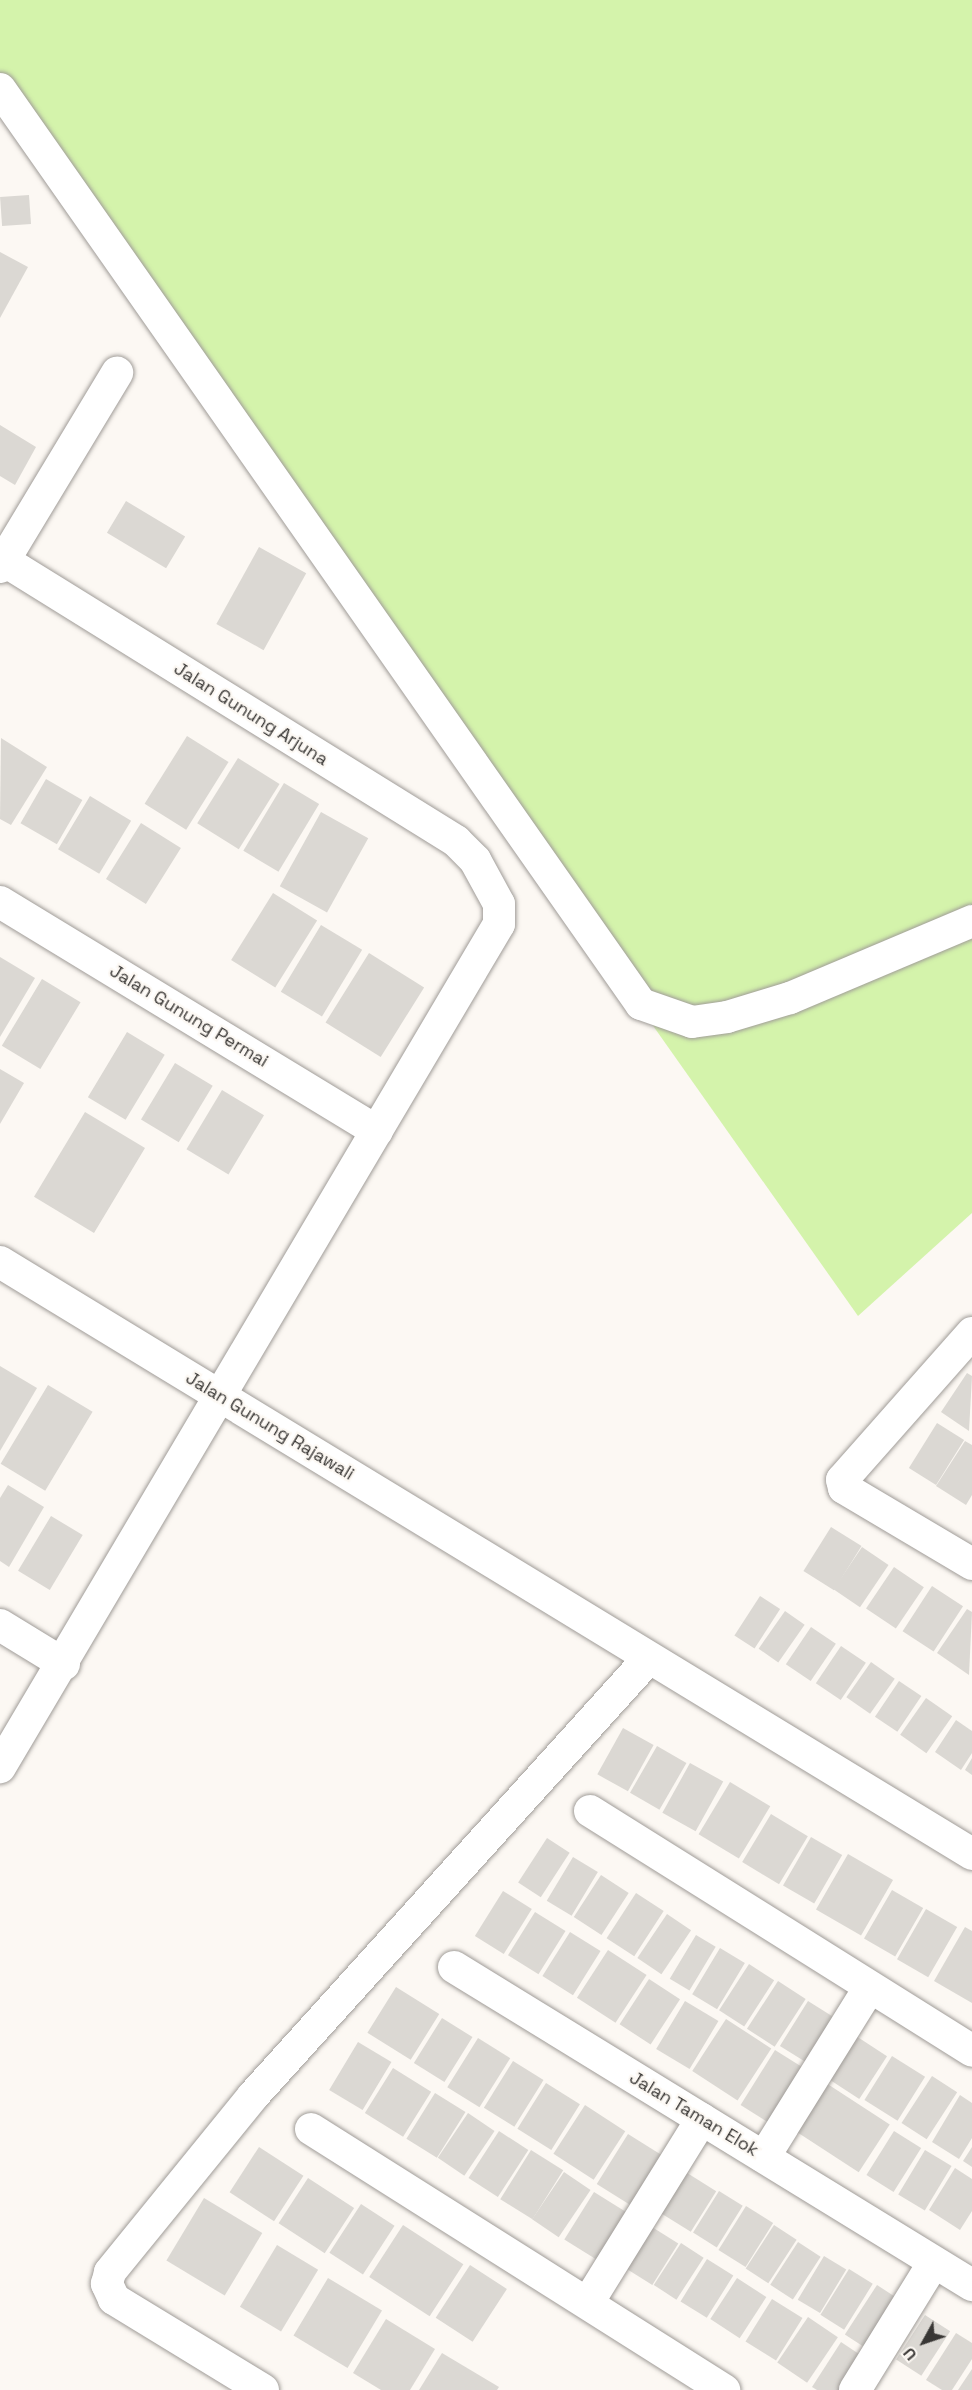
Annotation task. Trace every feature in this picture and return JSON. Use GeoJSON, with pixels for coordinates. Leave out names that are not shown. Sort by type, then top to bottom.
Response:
{"type":"FeatureCollection","features":[{"type":"Feature","properties":{"kind":"street"},"geometry":{"type":"LineString","coordinates":[[0,89],[641,1004],[692,1022],[727,1017],[790,998],[972,921]]}},
{"type":"Feature","properties":{"kind":"street"},"geometry":{"type":"LineString","coordinates":[[1,562],[117,373]]}},
{"type":"Feature","properties":{"kind":"street","name":"Jalan Gunung Arjuna"},"geometry":{"type":"LineString","coordinates":[[1,562],[456,841],[490,882],[500,904],[499,924],[377,1131]]}},
{"type":"Feature","properties":{"kind":"street","name":"Jalan Gunung Permai"},"geometry":{"type":"LineString","coordinates":[[0,902],[377,1131]]}},
{"type":"Feature","properties":{"kind":"street"},"geometry":{"type":"LineString","coordinates":[[0,1767],[64,1664],[377,1131]]}},
{"type":"Feature","properties":{"kind":"street","name":"Jalan Gunung Rajawali"},"geometry":{"type":"LineString","coordinates":[[0,1262],[972,1854]]}},
{"type":"Feature","properties":{"kind":"street"},"geometry":{"type":"LineString","coordinates":[[972,1333],[842,1480],[844,1488],[972,1564]]}},
{"type":"Feature","properties":{"kind":"street"},"geometry":{"type":"LineString","coordinates":[[0,1625],[64,1664]]}},
{"type":"Feature","properties":{"kind":"street"},"geometry":{"type":"LineString","coordinates":[[263,2390],[114,2299],[107,2284],[118,2260],[637,1650]]}},
{"type":"Feature","properties":{"kind":"street"},"geometry":{"type":"LineString","coordinates":[[590,1811],[972,2051]]}},
{"type":"Feature","properties":{"kind":"street","name":"Jalan Taman Elok"},"geometry":{"type":"LineString","coordinates":[[454,1967],[972,2285]]}},
{"type":"Feature","properties":{"kind":"street"},"geometry":{"type":"LineString","coordinates":[[764,2157],[870,1987]]}},
{"type":"Feature","properties":{"kind":"street"},"geometry":{"type":"LineString","coordinates":[[589,2301],[702,2119]]}},
{"type":"Feature","properties":{"kind":"street"},"geometry":{"type":"LineString","coordinates":[[311,2129],[589,2301],[724,2390]]}},
{"type":"Feature","properties":{"kind":"street"},"geometry":{"type":"LineString","coordinates":[[855,2390],[934,2262]]}},
{"type":"Feature","properties":{"kind":"green space"},"geometry":{"type":"Polygon","coordinates":[[[0,0],[972,0],[972,1213],[858,1316],[0,101],[0,0]]]}},
{"type":"Feature","properties":{"kind":"building"},"geometry":{"type":"Polygon","coordinates":[[[29,195],[31,224],[2,226],[0,197],[29,195]]]}},
{"type":"Feature","properties":{"kind":"building"},"geometry":{"type":"Polygon","coordinates":[[[0,252],[28,267],[0,318],[0,252]]]}},
{"type":"Feature","properties":{"kind":"building"},"geometry":{"type":"Polygon","coordinates":[[[0,425],[36,447],[15,485],[0,476],[0,425]]]}},
{"type":"Feature","properties":{"kind":"building"},"geometry":{"type":"Polygon","coordinates":[[[126,501],[185,537],[166,568],[107,533],[126,501]]]}},
{"type":"Feature","properties":{"kind":"building"},"geometry":{"type":"Polygon","coordinates":[[[259,547],[306,573],[264,650],[216,624],[259,547]]]}},
{"type":"Feature","properties":{"kind":"building"},"geometry":{"type":"Polygon","coordinates":[[[187,736],[229,762],[186,830],[145,804],[187,736]]]}},
{"type":"Feature","properties":{"kind":"building"},"geometry":{"type":"Polygon","coordinates":[[[1,738],[47,767],[11,825],[0,819],[1,738]]]}},
{"type":"Feature","properties":{"kind":"building"},"geometry":{"type":"Polygon","coordinates":[[[238,758],[280,784],[239,849],[197,823],[238,758]]]}},
{"type":"Feature","properties":{"kind":"building"},"geometry":{"type":"Polygon","coordinates":[[[46,779],[82,800],[57,844],[20,823],[46,779]]]}},
{"type":"Feature","properties":{"kind":"building"},"geometry":{"type":"Polygon","coordinates":[[[284,783],[319,804],[278,872],[243,851],[284,783]]]}},
{"type":"Feature","properties":{"kind":"building"},"geometry":{"type":"Polygon","coordinates":[[[90,796],[131,821],[99,874],[58,849],[90,796]]]}},
{"type":"Feature","properties":{"kind":"building"},"geometry":{"type":"Polygon","coordinates":[[[321,812],[368,838],[327,913],[280,886],[321,812]]]}},
{"type":"Feature","properties":{"kind":"building"},"geometry":{"type":"Polygon","coordinates":[[[141,823],[181,848],[146,904],[106,879],[141,823]]]}},
{"type":"Feature","properties":{"kind":"building"},"geometry":{"type":"Polygon","coordinates":[[[273,893],[317,921],[275,988],[231,960],[273,893]]]}},
{"type":"Feature","properties":{"kind":"building"},"geometry":{"type":"Polygon","coordinates":[[[321,925],[362,950],[322,1017],[281,992],[321,925]]]}},
{"type":"Feature","properties":{"kind":"building"},"geometry":{"type":"Polygon","coordinates":[[[369,953],[424,987],[381,1057],[326,1023],[369,953]]]}},
{"type":"Feature","properties":{"kind":"building"},"geometry":{"type":"Polygon","coordinates":[[[0,957],[35,978],[0,1037],[0,957]]]}},
{"type":"Feature","properties":{"kind":"building"},"geometry":{"type":"Polygon","coordinates":[[[42,979],[81,1002],[40,1069],[2,1046],[42,979]]]}},
{"type":"Feature","properties":{"kind":"building"},"geometry":{"type":"Polygon","coordinates":[[[127,1032],[165,1055],[126,1120],[88,1097],[127,1032]]]}},
{"type":"Feature","properties":{"kind":"building"},"geometry":{"type":"Polygon","coordinates":[[[175,1063],[213,1086],[179,1142],[141,1120],[175,1063]]]}},
{"type":"Feature","properties":{"kind":"building"},"geometry":{"type":"Polygon","coordinates":[[[0,1069],[24,1083],[0,1124],[0,1069]]]}},
{"type":"Feature","properties":{"kind":"building"},"geometry":{"type":"Polygon","coordinates":[[[222,1090],[264,1115],[228,1174],[186,1149],[222,1090]]]}},
{"type":"Feature","properties":{"kind":"building"},"geometry":{"type":"Polygon","coordinates":[[[85,1112],[145,1148],[94,1233],[34,1197],[85,1112]]]}},
{"type":"Feature","properties":{"kind":"building"},"geometry":{"type":"Polygon","coordinates":[[[0,1366],[37,1388],[0,1451],[0,1366]]]}},
{"type":"Feature","properties":{"kind":"building"},"geometry":{"type":"Polygon","coordinates":[[[967,1373],[972,1376],[969,1431],[941,1412],[967,1373]]]}},
{"type":"Feature","properties":{"kind":"building"},"geometry":{"type":"Polygon","coordinates":[[[48,1385],[93,1412],[45,1491],[1,1464],[48,1385]]]}},
{"type":"Feature","properties":{"kind":"building"},"geometry":{"type":"Polygon","coordinates":[[[937,1423],[964,1440],[936,1485],[909,1468],[937,1423]]]}},
{"type":"Feature","properties":{"kind":"building"},"geometry":{"type":"Polygon","coordinates":[[[965,1441],[972,1445],[972,1495],[966,1505],[936,1486],[965,1441]]]}},
{"type":"Feature","properties":{"kind":"building"},"geometry":{"type":"Polygon","coordinates":[[[8,1485],[44,1507],[9,1567],[0,1561],[0,1498],[8,1485]]]}},
{"type":"Feature","properties":{"kind":"building"},"geometry":{"type":"Polygon","coordinates":[[[51,1516],[83,1535],[50,1590],[18,1571],[51,1516]]]}},
{"type":"Feature","properties":{"kind":"building"},"geometry":{"type":"Polygon","coordinates":[[[831,1527],[862,1546],[834,1590],[803,1571],[831,1527]]]}},
{"type":"Feature","properties":{"kind":"building"},"geometry":{"type":"Polygon","coordinates":[[[862,1547],[889,1565],[860,1607],[833,1589],[862,1547]]]}},
{"type":"Feature","properties":{"kind":"building"},"geometry":{"type":"Polygon","coordinates":[[[894,1567],[924,1587],[896,1629],[866,1608],[894,1567]]]}},
{"type":"Feature","properties":{"kind":"building"},"geometry":{"type":"Polygon","coordinates":[[[932,1586],[963,1606],[934,1651],[903,1631],[932,1586]]]}},
{"type":"Feature","properties":{"kind":"building"},"geometry":{"type":"Polygon","coordinates":[[[760,1596],[780,1609],[755,1648],[734,1635],[760,1596]]]}},
{"type":"Feature","properties":{"kind":"building"},"geometry":{"type":"Polygon","coordinates":[[[967,1609],[972,1612],[969,1675],[937,1653],[967,1609]]]}},
{"type":"Feature","properties":{"kind":"building"},"geometry":{"type":"Polygon","coordinates":[[[785,1611],[805,1625],[778,1662],[759,1649],[785,1611]]]}},
{"type":"Feature","properties":{"kind":"building"},"geometry":{"type":"Polygon","coordinates":[[[811,1627],[836,1644],[811,1681],[786,1664],[811,1627]]]}},
{"type":"Feature","properties":{"kind":"building"},"geometry":{"type":"Polygon","coordinates":[[[841,1646],[866,1663],[841,1700],[816,1683],[841,1646]]]}},
{"type":"Feature","properties":{"kind":"building"},"geometry":{"type":"Polygon","coordinates":[[[871,1662],[895,1679],[870,1714],[846,1697],[871,1662]]]}},
{"type":"Feature","properties":{"kind":"building"},"geometry":{"type":"Polygon","coordinates":[[[899,1681],[921,1696],[897,1732],[875,1717],[899,1681]]]}},
{"type":"Feature","properties":{"kind":"building"},"geometry":{"type":"Polygon","coordinates":[[[926,1698],[952,1716],[926,1753],[900,1735],[926,1698]]]}},
{"type":"Feature","properties":{"kind":"building"},"geometry":{"type":"Polygon","coordinates":[[[956,1720],[972,1731],[972,1753],[961,1770],[935,1752],[956,1720]]]}},
{"type":"Feature","properties":{"kind":"building"},"geometry":{"type":"Polygon","coordinates":[[[623,1728],[654,1745],[628,1791],[597,1774],[623,1728]]]}},
{"type":"Feature","properties":{"kind":"building"},"geometry":{"type":"Polygon","coordinates":[[[657,1746],[686,1763],[659,1810],[630,1793],[657,1746]]]}},
{"type":"Feature","properties":{"kind":"building"},"geometry":{"type":"Polygon","coordinates":[[[972,1758],[972,1775],[965,1770],[972,1758]]]}},
{"type":"Feature","properties":{"kind":"building"},"geometry":{"type":"Polygon","coordinates":[[[690,1763],[723,1781],[696,1831],[662,1813],[690,1763]]]}},
{"type":"Feature","properties":{"kind":"building"},"geometry":{"type":"Polygon","coordinates":[[[730,1782],[770,1806],[739,1858],[699,1834],[730,1782]]]}},
{"type":"Feature","properties":{"kind":"building"},"geometry":{"type":"Polygon","coordinates":[[[771,1814],[808,1836],[779,1884],[742,1862],[771,1814]]]}},
{"type":"Feature","properties":{"kind":"building"},"geometry":{"type":"Polygon","coordinates":[[[811,1837],[842,1855],[814,1903],[783,1885],[811,1837]]]}},
{"type":"Feature","properties":{"kind":"building"},"geometry":{"type":"Polygon","coordinates":[[[547,1838],[570,1853],[541,1897],[518,1882],[547,1838]]]}},
{"type":"Feature","properties":{"kind":"building"},"geometry":{"type":"Polygon","coordinates":[[[848,1854],[893,1880],[861,1935],[816,1909],[848,1854]]]}},
{"type":"Feature","properties":{"kind":"building"},"geometry":{"type":"Polygon","coordinates":[[[573,1857],[598,1872],[572,1916],[547,1901],[573,1857]]]}},
{"type":"Feature","properties":{"kind":"building"},"geometry":{"type":"Polygon","coordinates":[[[601,1875],[629,1893],[601,1935],[574,1917],[601,1875]]]}},
{"type":"Feature","properties":{"kind":"building"},"geometry":{"type":"Polygon","coordinates":[[[892,1890],[923,1908],[895,1956],[864,1938],[892,1890]]]}},
{"type":"Feature","properties":{"kind":"building"},"geometry":{"type":"Polygon","coordinates":[[[503,1891],[532,1909],[504,1954],[475,1936],[503,1891]]]}},
{"type":"Feature","properties":{"kind":"building"},"geometry":{"type":"Polygon","coordinates":[[[636,1893],[664,1911],[634,1956],[607,1938],[636,1893]]]}},
{"type":"Feature","properties":{"kind":"building"},"geometry":{"type":"Polygon","coordinates":[[[926,1909],[957,1927],[928,1977],[897,1959],[926,1909]]]}},
{"type":"Feature","properties":{"kind":"building"},"geometry":{"type":"Polygon","coordinates":[[[535,1912],[566,1931],[539,1974],[508,1955],[535,1912]]]}},
{"type":"Feature","properties":{"kind":"building"},"geometry":{"type":"Polygon","coordinates":[[[667,1914],[691,1930],[661,1974],[637,1958],[667,1914]]]}},
{"type":"Feature","properties":{"kind":"building"},"geometry":{"type":"Polygon","coordinates":[[[965,1927],[972,1931],[972,2003],[934,1981],[965,1927]]]}},
{"type":"Feature","properties":{"kind":"building"},"geometry":{"type":"Polygon","coordinates":[[[570,1932],[601,1951],[573,1995],[542,1976],[570,1932]]]}},
{"type":"Feature","properties":{"kind":"building"},"geometry":{"type":"Polygon","coordinates":[[[696,1935],[716,1947],[689,1991],[670,1979],[696,1935]]]}},
{"type":"Feature","properties":{"kind":"building"},"geometry":{"type":"Polygon","coordinates":[[[720,1948],[745,1963],[717,2009],[692,1994],[720,1948]]]}},
{"type":"Feature","properties":{"kind":"building"},"geometry":{"type":"Polygon","coordinates":[[[608,1950],[647,1975],[616,2023],[577,1998],[608,1950]]]}},
{"type":"Feature","properties":{"kind":"building"},"geometry":{"type":"Polygon","coordinates":[[[749,1964],[774,1980],[744,2026],[719,2010],[749,1964]]]}},
{"type":"Feature","properties":{"kind":"building"},"geometry":{"type":"Polygon","coordinates":[[[649,1979],[680,1999],[651,2044],[620,2024],[649,1979]]]}},
{"type":"Feature","properties":{"kind":"building"},"geometry":{"type":"Polygon","coordinates":[[[778,1981],[806,1999],[775,2047],[747,2029],[778,1981]]]}},
{"type":"Feature","properties":{"kind":"building"},"geometry":{"type":"Polygon","coordinates":[[[396,1987],[439,2014],[411,2060],[367,2033],[396,1987]]]}},
{"type":"Feature","properties":{"kind":"building"},"geometry":{"type":"Polygon","coordinates":[[[685,2001],[718,2021],[690,2069],[656,2049],[685,2001]]]}},
{"type":"Feature","properties":{"kind":"building"},"geometry":{"type":"Polygon","coordinates":[[[808,2001],[840,2021],[812,2066],[780,2046],[808,2001]]]}},
{"type":"Feature","properties":{"kind":"building"},"geometry":{"type":"Polygon","coordinates":[[[442,2018],[473,2037],[444,2082],[414,2063],[442,2018]]]}},
{"type":"Feature","properties":{"kind":"building"},"geometry":{"type":"Polygon","coordinates":[[[726,2019],[771,2048],[738,2100],[692,2071],[726,2019]]]}},
{"type":"Feature","properties":{"kind":"building"},"geometry":{"type":"Polygon","coordinates":[[[856,2036],[887,2056],[859,2099],[828,2079],[856,2036]]]}},
{"type":"Feature","properties":{"kind":"building"},"geometry":{"type":"Polygon","coordinates":[[[478,2038],[510,2058],[479,2107],[447,2087],[478,2038]]]}},
{"type":"Feature","properties":{"kind":"building"},"geometry":{"type":"Polygon","coordinates":[[[358,2042],[391,2062],[363,2110],[329,2090],[358,2042]]]}},
{"type":"Feature","properties":{"kind":"building"},"geometry":{"type":"Polygon","coordinates":[[[775,2050],[808,2071],[774,2126],[741,2105],[775,2050]]]}},
{"type":"Feature","properties":{"kind":"building"},"geometry":{"type":"Polygon","coordinates":[[[892,2056],[925,2077],[898,2121],[864,2100],[892,2056]]]}},
{"type":"Feature","properties":{"kind":"building"},"geometry":{"type":"Polygon","coordinates":[[[513,2061],[544,2080],[514,2127],[484,2108],[513,2061]]]}},
{"type":"Feature","properties":{"kind":"building"},"geometry":{"type":"Polygon","coordinates":[[[393,2068],[431,2092],[403,2137],[365,2113],[393,2068]]]}},
{"type":"Feature","properties":{"kind":"building"},"geometry":{"type":"Polygon","coordinates":[[[932,2076],[957,2092],[927,2139],[902,2123],[932,2076]]]}},
{"type":"Feature","properties":{"kind":"building"},"geometry":{"type":"Polygon","coordinates":[[[546,2083],[580,2104],[551,2150],[517,2129],[546,2083]]]}},
{"type":"Feature","properties":{"kind":"building"},"geometry":{"type":"Polygon","coordinates":[[[826,2083],[890,2124],[859,2172],[795,2131],[826,2083]]]}},
{"type":"Feature","properties":{"kind":"building"},"geometry":{"type":"Polygon","coordinates":[[[435,2093],[466,2112],[437,2158],[406,2139],[435,2093]]]}},
{"type":"Feature","properties":{"kind":"building"},"geometry":{"type":"Polygon","coordinates":[[[960,2095],[972,2103],[972,2138],[959,2159],[932,2142],[960,2095]]]}},
{"type":"Feature","properties":{"kind":"building"},"geometry":{"type":"Polygon","coordinates":[[[585,2105],[625,2131],[594,2180],[553,2154],[585,2105]]]}},
{"type":"Feature","properties":{"kind":"building"},"geometry":{"type":"Polygon","coordinates":[[[468,2113],[495,2131],[464,2176],[438,2158],[468,2113]]]}},
{"type":"Feature","properties":{"kind":"building"},"geometry":{"type":"Polygon","coordinates":[[[499,2131],[528,2150],[498,2197],[469,2178],[499,2131]]]}},
{"type":"Feature","properties":{"kind":"building"},"geometry":{"type":"Polygon","coordinates":[[[894,2131],[921,2148],[894,2192],[866,2175],[894,2131]]]}},
{"type":"Feature","properties":{"kind":"building"},"geometry":{"type":"Polygon","coordinates":[[[628,2134],[663,2156],[632,2206],[597,2184],[628,2134]]]}},
{"type":"Feature","properties":{"kind":"building"},"geometry":{"type":"Polygon","coordinates":[[[259,2147],[303,2176],[274,2221],[230,2192],[259,2147]]]}},
{"type":"Feature","properties":{"kind":"building"},"geometry":{"type":"Polygon","coordinates":[[[972,2147],[972,2167],[963,2161],[972,2147]]]}},
{"type":"Feature","properties":{"kind":"building"},"geometry":{"type":"Polygon","coordinates":[[[531,2150],[563,2170],[532,2219],[500,2199],[531,2150]]]}},
{"type":"Feature","properties":{"kind":"building"},"geometry":{"type":"Polygon","coordinates":[[[925,2150],[952,2166],[925,2211],[898,2195],[925,2150]]]}},
{"type":"Feature","properties":{"kind":"building"},"geometry":{"type":"Polygon","coordinates":[[[955,2168],[972,2179],[972,2211],[960,2230],[929,2210],[955,2168]]]}},
{"type":"Feature","properties":{"kind":"building"},"geometry":{"type":"Polygon","coordinates":[[[684,2171],[716,2191],[691,2232],[659,2212],[684,2171]]]}},
{"type":"Feature","properties":{"kind":"building"},"geometry":{"type":"Polygon","coordinates":[[[564,2172],[591,2190],[559,2237],[532,2219],[564,2172]]]}},
{"type":"Feature","properties":{"kind":"building"},"geometry":{"type":"Polygon","coordinates":[[[308,2178],[354,2208],[325,2253],[279,2223],[308,2178]]]}},
{"type":"Feature","properties":{"kind":"building"},"geometry":{"type":"Polygon","coordinates":[[[719,2191],[743,2206],[717,2247],[693,2233],[719,2191]]]}},
{"type":"Feature","properties":{"kind":"building"},"geometry":{"type":"Polygon","coordinates":[[[594,2192],[631,2215],[602,2263],[564,2239],[594,2192]]]}},
{"type":"Feature","properties":{"kind":"building"},"geometry":{"type":"Polygon","coordinates":[[[204,2198],[262,2233],[225,2296],[166,2261],[204,2198]]]}},
{"type":"Feature","properties":{"kind":"building"},"geometry":{"type":"Polygon","coordinates":[[[361,2204],[395,2226],[363,2274],[329,2253],[361,2204]]]}},
{"type":"Feature","properties":{"kind":"building"},"geometry":{"type":"Polygon","coordinates":[[[746,2206],[773,2223],[746,2267],[718,2250],[746,2206]]]}},
{"type":"Feature","properties":{"kind":"building"},"geometry":{"type":"Polygon","coordinates":[[[403,2225],[463,2264],[430,2316],[369,2277],[403,2225]]]}},
{"type":"Feature","properties":{"kind":"building"},"geometry":{"type":"Polygon","coordinates":[[[774,2225],[797,2240],[768,2283],[746,2269],[774,2225]]]}},
{"type":"Feature","properties":{"kind":"building"},"geometry":{"type":"Polygon","coordinates":[[[652,2227],[678,2243],[652,2285],[626,2269],[652,2227]]]}},
{"type":"Feature","properties":{"kind":"building"},"geometry":{"type":"Polygon","coordinates":[[[798,2242],[821,2257],[793,2299],[770,2285],[798,2242]]]}},
{"type":"Feature","properties":{"kind":"building"},"geometry":{"type":"Polygon","coordinates":[[[681,2243],[704,2258],[676,2300],[654,2285],[681,2243]]]}},
{"type":"Feature","properties":{"kind":"building"},"geometry":{"type":"Polygon","coordinates":[[[277,2245],[318,2270],[281,2331],[240,2307],[277,2245]]]}},
{"type":"Feature","properties":{"kind":"building"},"geometry":{"type":"Polygon","coordinates":[[[824,2256],[846,2269],[820,2313],[798,2300],[824,2256]]]}},
{"type":"Feature","properties":{"kind":"building"},"geometry":{"type":"Polygon","coordinates":[[[707,2259],[733,2275],[707,2318],[681,2301],[707,2259]]]}},
{"type":"Feature","properties":{"kind":"building"},"geometry":{"type":"Polygon","coordinates":[[[470,2265],[507,2289],[473,2342],[436,2318],[470,2265]]]}},
{"type":"Feature","properties":{"kind":"building"},"geometry":{"type":"Polygon","coordinates":[[[849,2269],[873,2284],[844,2330],[820,2315],[849,2269]]]}},
{"type":"Feature","properties":{"kind":"building"},"geometry":{"type":"Polygon","coordinates":[[[328,2278],[382,2310],[347,2368],[293,2335],[328,2278]]]}},
{"type":"Feature","properties":{"kind":"building"},"geometry":{"type":"Polygon","coordinates":[[[737,2278],[766,2297],[740,2338],[710,2319],[737,2278]]]}},
{"type":"Feature","properties":{"kind":"building"},"geometry":{"type":"Polygon","coordinates":[[[877,2285],[900,2300],[868,2349],[845,2334],[877,2285]]]}},
{"type":"Feature","properties":{"kind":"building"},"geometry":{"type":"Polygon","coordinates":[[[772,2299],[803,2318],[776,2360],[746,2341],[772,2299]]]}},
{"type":"Feature","properties":{"kind":"building"},"geometry":{"type":"Polygon","coordinates":[[[925,2315],[950,2331],[921,2376],[896,2359],[925,2315]]]}},
{"type":"Feature","properties":{"kind":"building"},"geometry":{"type":"Polygon","coordinates":[[[808,2317],[838,2337],[807,2383],[777,2363],[808,2317]]]}},
{"type":"Feature","properties":{"kind":"building"},"geometry":{"type":"Polygon","coordinates":[[[386,2319],[435,2349],[410,2390],[381,2390],[353,2373],[386,2319]]]}},
{"type":"Feature","properties":{"kind":"building"},"geometry":{"type":"Polygon","coordinates":[[[956,2333],[972,2343],[972,2359],[952,2390],[942,2390],[926,2380],[956,2333]]]}},
{"type":"Feature","properties":{"kind":"building"},"geometry":{"type":"Polygon","coordinates":[[[841,2342],[865,2358],[844,2390],[817,2390],[812,2387],[841,2342]]]}},
{"type":"Feature","properties":{"kind":"building"},"geometry":{"type":"Polygon","coordinates":[[[442,2353],[499,2387],[497,2390],[419,2390],[442,2353]]]}},
{"type":"Feature","properties":{"kind":"building"},"geometry":{"type":"Polygon","coordinates":[[[972,2369],[972,2390],[958,2390],[972,2369]]]}}]}
